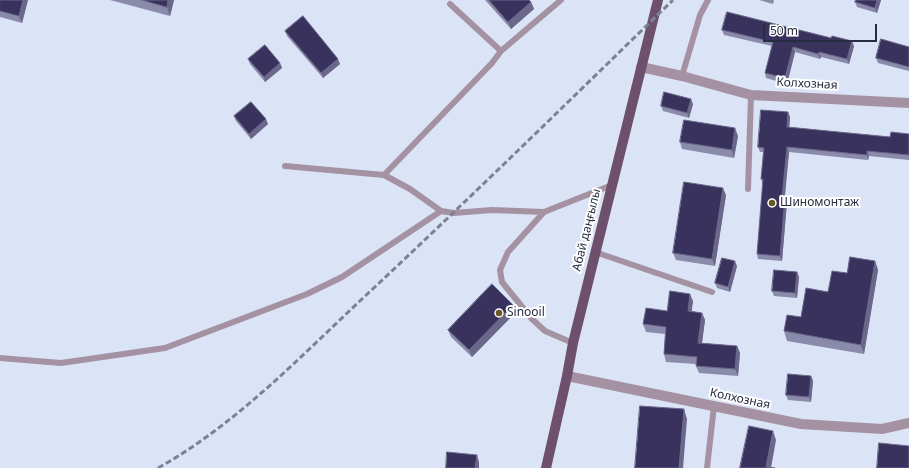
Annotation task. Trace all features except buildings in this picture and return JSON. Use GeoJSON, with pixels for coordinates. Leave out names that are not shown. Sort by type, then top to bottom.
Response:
{"type":"FeatureCollection","features":[{"type":"Feature","properties":{"kind":"main road","name":"Абай даңғылы"},"geometry":{"type":"LineString","coordinates":[[546,468],[573,343],[658,0]]}},
{"type":"Feature","properties":{"kind":"street","name":"Колхозная"},"geometry":{"type":"LineString","coordinates":[[641,67],[682,76],[751,95],[909,102]]}},
{"type":"Feature","properties":{"kind":"street","name":"Колхозная"},"geometry":{"type":"LineString","coordinates":[[567,376],[801,424],[882,429],[909,423]]}},
{"type":"Feature","properties":{"kind":"lane"},"geometry":{"type":"LineString","coordinates":[[384,175],[492,63],[501,51],[560,0]]}},
{"type":"Feature","properties":{"kind":"lane"},"geometry":{"type":"LineString","coordinates":[[682,76],[700,15],[708,0]]}},
{"type":"Feature","properties":{"kind":"lane"},"geometry":{"type":"LineString","coordinates":[[450,4],[501,51]]}},
{"type":"Feature","properties":{"kind":"lane"},"geometry":{"type":"LineString","coordinates":[[748,189],[751,95]]}},
{"type":"Feature","properties":{"kind":"lane"},"geometry":{"type":"LineString","coordinates":[[285,166],[384,175],[410,189],[441,211],[454,213],[492,210],[544,212],[612,185]]}},
{"type":"Feature","properties":{"kind":"lane"},"geometry":{"type":"LineString","coordinates":[[0,358],[61,363],[165,348],[314,291],[342,277],[441,211]]}},
{"type":"Feature","properties":{"kind":"lane"},"geometry":{"type":"LineString","coordinates":[[544,212],[508,252],[500,270],[502,282],[532,319],[545,331],[573,343]]}},
{"type":"Feature","properties":{"kind":"lane"},"geometry":{"type":"LineString","coordinates":[[596,252],[712,292]]}},
{"type":"Feature","properties":{"kind":"lane"},"geometry":{"type":"LineString","coordinates":[[707,468],[714,406]]}},
{"type":"Feature","properties":{"kind":"railway"},"geometry":{"type":"LineString","coordinates":[[158,468],[213,432],[290,368],[673,0]]}},
{"type":"Feature","properties":{"kind":"place","name":"Шиномонтаж"},"geometry":{"type":"Point","coordinates":[772,203]}},
{"type":"Feature","properties":{"kind":"place","name":"Sinooil"},"geometry":{"type":"Point","coordinates":[499,313]}}]}
